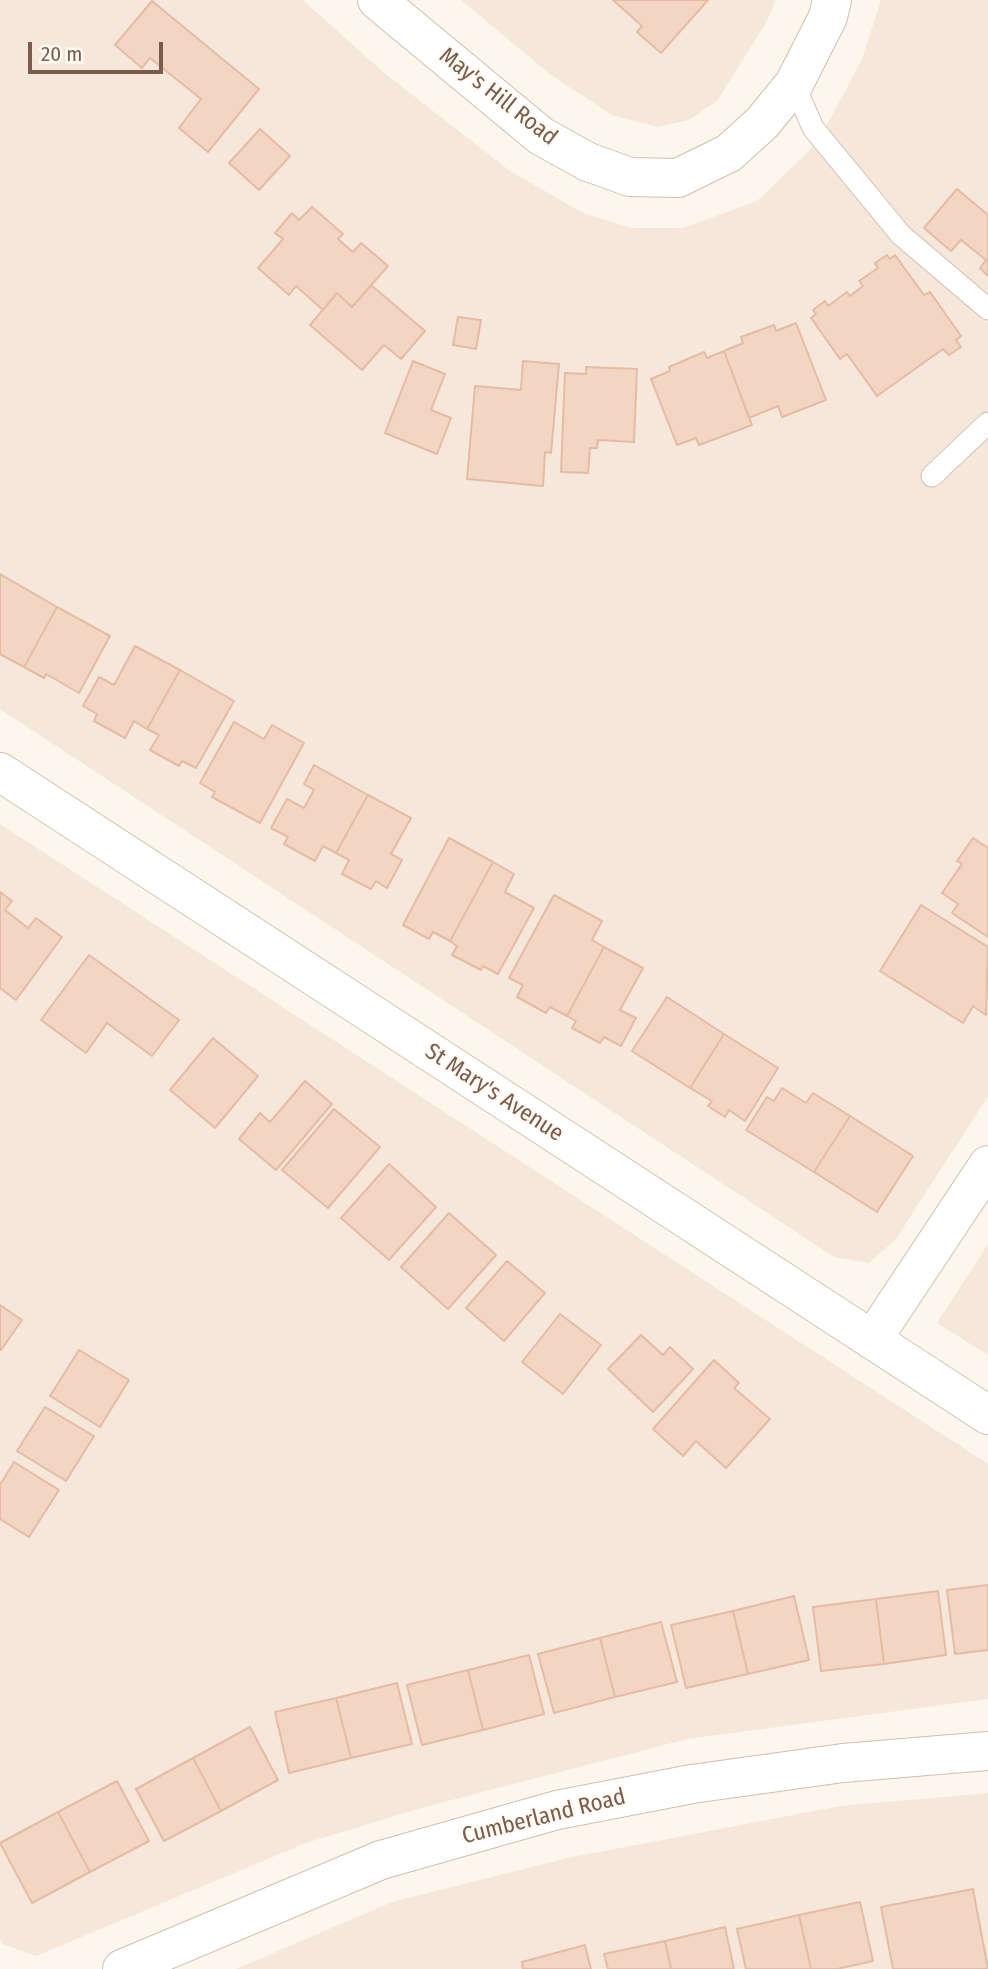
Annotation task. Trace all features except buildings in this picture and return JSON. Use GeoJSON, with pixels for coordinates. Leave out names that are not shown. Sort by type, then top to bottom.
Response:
{"type":"FeatureCollection","features":[{"type":"Feature","properties":{"kind":"street","name":"May's Hill Road"},"geometry":{"type":"LineString","coordinates":[[377,0],[541,136],[588,162],[629,177],[678,178],[729,153],[762,122],[793,83],[828,18],[832,0]]}},
{"type":"Feature","properties":{"kind":"street","name":"St Mary's Avenue"},"geometry":{"type":"LineString","coordinates":[[0,772],[988,1415]]}},
{"type":"Feature","properties":{"kind":"street"},"geometry":{"type":"LineString","coordinates":[[872,1340],[988,1165]]}},
{"type":"Feature","properties":{"kind":"street","name":"Cumberland Road"},"geometry":{"type":"LineString","coordinates":[[122,1969],[381,1860],[557,1810],[692,1784],[802,1768],[988,1751]]}},
{"type":"Feature","properties":{"kind":"lane"},"geometry":{"type":"LineString","coordinates":[[793,83],[813,128],[901,235],[988,309]]}},
{"type":"Feature","properties":{"kind":"lane"},"geometry":{"type":"LineString","coordinates":[[932,475],[988,423]]}},
{"type":"Feature","properties":{"kind":"shaded area"},"geometry":{"type":"Polygon","coordinates":[[[0,0],[303,0],[383,72],[510,171],[583,213],[632,228],[683,228],[757,201],[809,151],[831,118],[862,59],[881,0],[988,0],[988,1096],[896,1239],[869,1263],[834,1257],[0,709],[0,0]]]}},
{"type":"Feature","properties":{"kind":"shaded area"},"geometry":{"type":"Polygon","coordinates":[[[461,0],[776,0],[767,21],[717,101],[689,120],[657,127],[612,115],[551,75],[461,0]]]}},
{"type":"Feature","properties":{"kind":"shaded area"},"geometry":{"type":"Polygon","coordinates":[[[0,824],[988,1464],[988,1699],[687,1739],[421,1808],[306,1843],[36,1956],[3,1944],[0,1939],[0,824]]]}},
{"type":"Feature","properties":{"kind":"shaded area"},"geometry":{"type":"Polygon","coordinates":[[[988,1244],[988,1355],[937,1323],[988,1244]]]}},
{"type":"Feature","properties":{"kind":"shaded area"},"geometry":{"type":"Polygon","coordinates":[[[988,1793],[988,1969],[236,1969],[392,1902],[568,1858],[840,1806],[988,1793]]]}}]}
